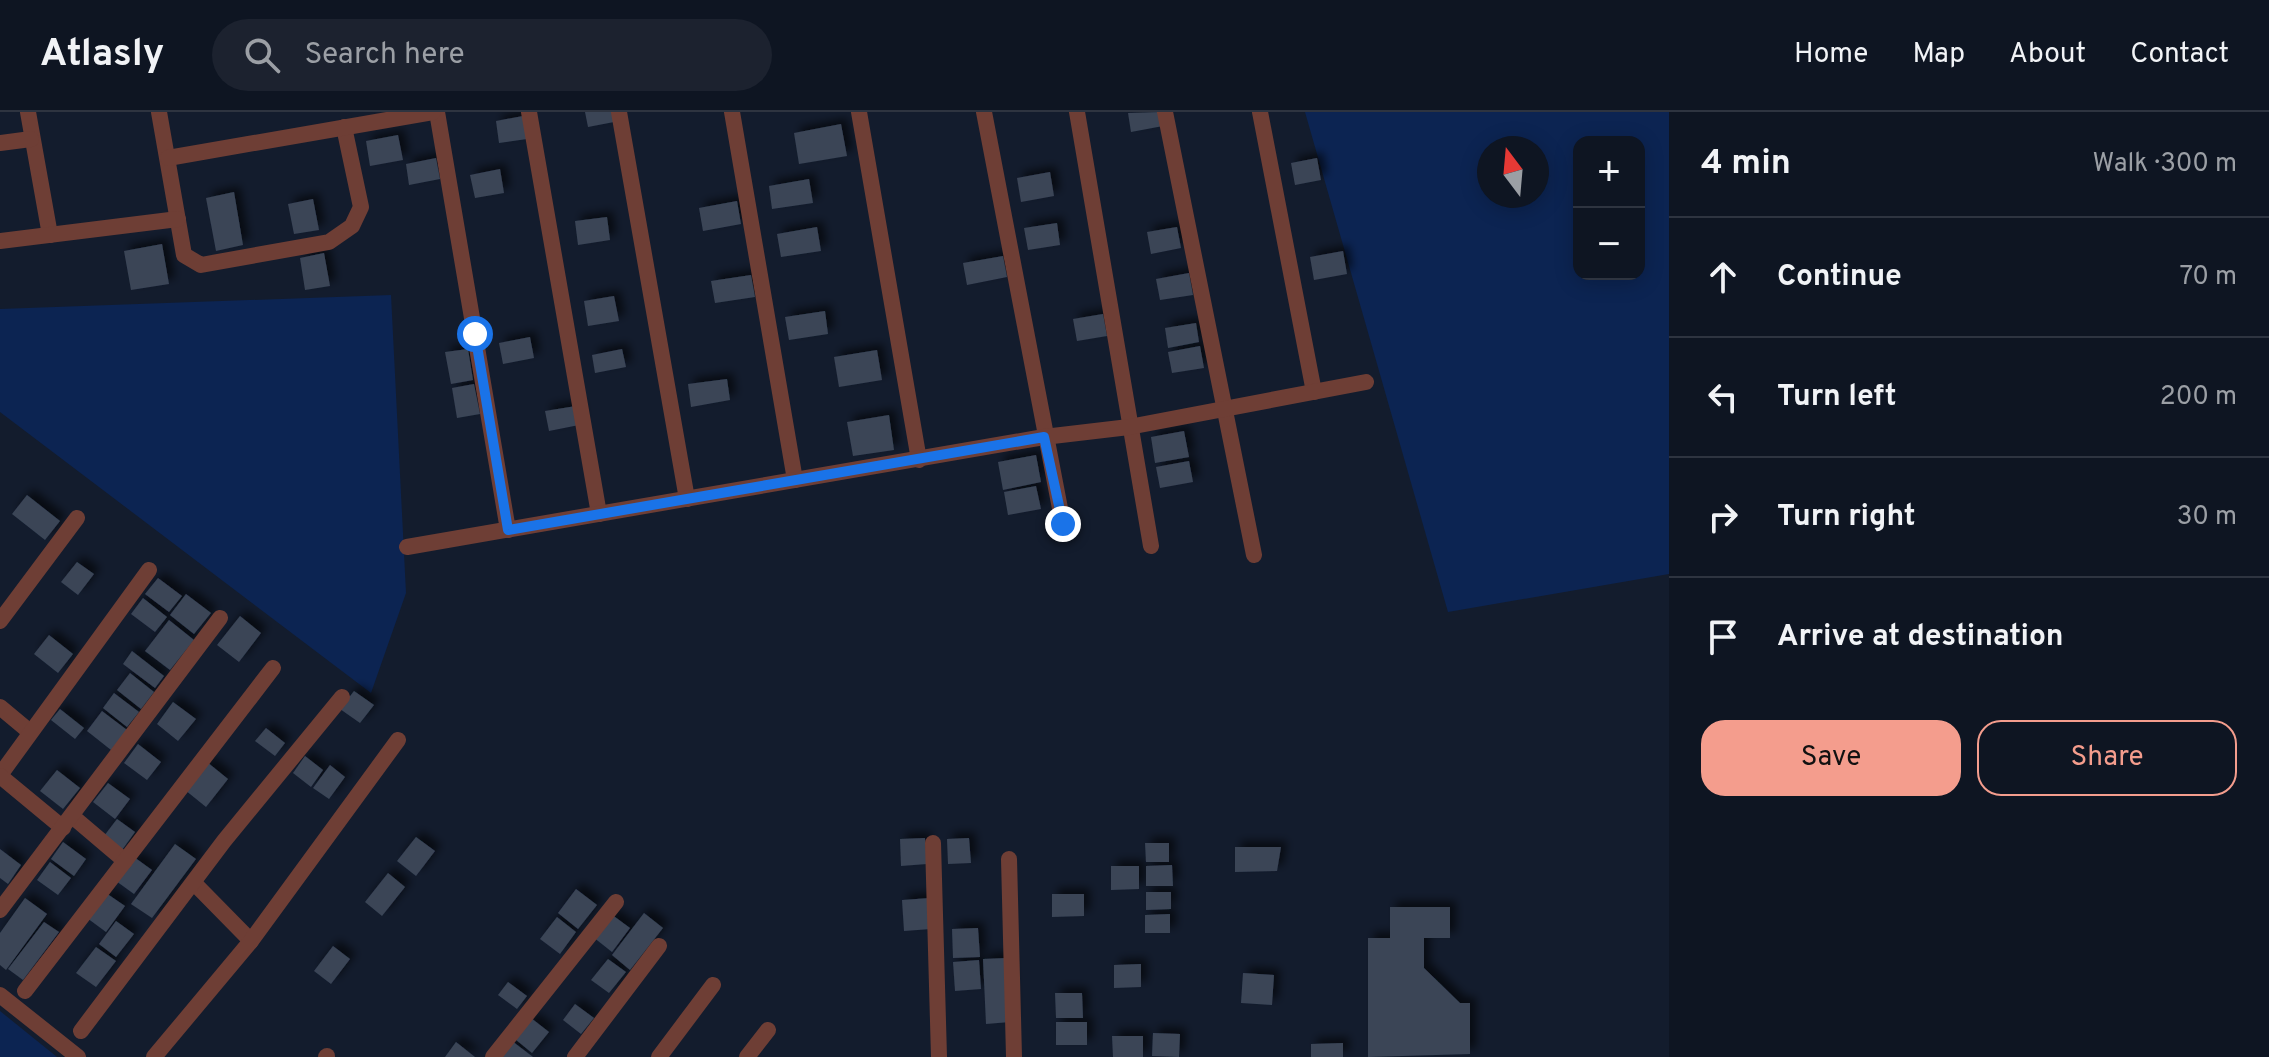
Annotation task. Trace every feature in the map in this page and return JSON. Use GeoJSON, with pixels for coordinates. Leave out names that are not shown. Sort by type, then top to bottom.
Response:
{"type":"FeatureCollection","features":[{"type":"Feature","properties":{"kind":"street"},"geometry":{"type":"LineString","coordinates":[[28,112],[50,235]]}},
{"type":"Feature","properties":{"kind":"street"},"geometry":{"type":"LineString","coordinates":[[159,112],[184,255],[201,265],[329,242],[352,226],[361,207],[344,127]]}},
{"type":"Feature","properties":{"kind":"street"},"geometry":{"type":"LineString","coordinates":[[168,158],[435,112],[508,530]]}},
{"type":"Feature","properties":{"kind":"street"},"geometry":{"type":"LineString","coordinates":[[529,112],[599,514]]}},
{"type":"Feature","properties":{"kind":"street"},"geometry":{"type":"LineString","coordinates":[[619,112],[687,499]]}},
{"type":"Feature","properties":{"kind":"street"},"geometry":{"type":"LineString","coordinates":[[732,112],[795,480]]}},
{"type":"Feature","properties":{"kind":"street"},"geometry":{"type":"LineString","coordinates":[[859,112],[919,460]]}},
{"type":"Feature","properties":{"kind":"street"},"geometry":{"type":"LineString","coordinates":[[984,112],[1063,524]]}},
{"type":"Feature","properties":{"kind":"street"},"geometry":{"type":"LineString","coordinates":[[1077,112],[1151,546]]}},
{"type":"Feature","properties":{"kind":"street"},"geometry":{"type":"LineString","coordinates":[[1165,112],[1254,555]]}},
{"type":"Feature","properties":{"kind":"street"},"geometry":{"type":"LineString","coordinates":[[1260,112],[1314,392]]}},
{"type":"Feature","properties":{"kind":"street"},"geometry":{"type":"LineString","coordinates":[[0,143],[31,139]]}},
{"type":"Feature","properties":{"kind":"street"},"geometry":{"type":"LineString","coordinates":[[0,241],[178,219]]}},
{"type":"Feature","properties":{"kind":"street"},"geometry":{"type":"LineString","coordinates":[[407,547],[1044,437],[1129,427],[1366,382]]}},
{"type":"Feature","properties":{"kind":"street"},"geometry":{"type":"LineString","coordinates":[[0,621],[77,518]]}},
{"type":"Feature","properties":{"kind":"street"},"geometry":{"type":"LineString","coordinates":[[125,861],[0,775],[149,570]]}},
{"type":"Feature","properties":{"kind":"street"},"geometry":{"type":"LineString","coordinates":[[0,910],[220,618]]}},
{"type":"Feature","properties":{"kind":"street"},"geometry":{"type":"LineString","coordinates":[[25,991],[273,668]]}},
{"type":"Feature","properties":{"kind":"street"},"geometry":{"type":"LineString","coordinates":[[81,1031],[195,884],[224,841],[342,697]]}},
{"type":"Feature","properties":{"kind":"street"},"geometry":{"type":"LineString","coordinates":[[0,707],[30,732]]}},
{"type":"Feature","properties":{"kind":"street"},"geometry":{"type":"LineString","coordinates":[[154,1057],[251,941],[398,740]]}},
{"type":"Feature","properties":{"kind":"street"},"geometry":{"type":"LineString","coordinates":[[933,843],[939,1057]]}},
{"type":"Feature","properties":{"kind":"street"},"geometry":{"type":"LineString","coordinates":[[1009,859],[1014,1057]]}},
{"type":"Feature","properties":{"kind":"street"},"geometry":{"type":"LineString","coordinates":[[195,884],[251,941]]}},
{"type":"Feature","properties":{"kind":"street"},"geometry":{"type":"LineString","coordinates":[[493,1057],[616,902]]}},
{"type":"Feature","properties":{"kind":"street"},"geometry":{"type":"LineString","coordinates":[[575,1057],[659,946]]}},
{"type":"Feature","properties":{"kind":"street"},"geometry":{"type":"LineString","coordinates":[[659,1057],[713,985]]}},
{"type":"Feature","properties":{"kind":"street"},"geometry":{"type":"LineString","coordinates":[[0,995],[78,1057]]}},
{"type":"Feature","properties":{"kind":"street"},"geometry":{"type":"LineString","coordinates":[[747,1057],[768,1030]]}},
{"type":"Feature","properties":{"kind":"shaded area"},"geometry":{"type":"Polygon","coordinates":[[[1305,112],[1669,112],[1669,574],[1448,612],[1305,112]]]}},
{"type":"Feature","properties":{"kind":"shaded area"},"geometry":{"type":"Polygon","coordinates":[[[391,295],[406,593],[371,693],[0,412],[0,309],[391,295]]]}},
{"type":"Feature","properties":{"kind":"shaded area"},"geometry":{"type":"Polygon","coordinates":[[[0,1011],[57,1057],[0,1057],[0,1011]]]}},
{"type":"Feature","properties":{"kind":"building"},"geometry":{"type":"Polygon","coordinates":[[[585,112],[613,112],[614,122],[588,127],[585,112]]]}},
{"type":"Feature","properties":{"kind":"building"},"geometry":{"type":"Polygon","coordinates":[[[1161,112],[1163,126],[1131,132],[1128,113],[1161,112]]]}},
{"type":"Feature","properties":{"kind":"building"},"geometry":{"type":"Polygon","coordinates":[[[523,116],[527,139],[499,143],[496,121],[523,116]]]}},
{"type":"Feature","properties":{"kind":"building"},"geometry":{"type":"Polygon","coordinates":[[[841,124],[847,156],[799,164],[794,133],[841,124]]]}},
{"type":"Feature","properties":{"kind":"building"},"geometry":{"type":"Polygon","coordinates":[[[398,135],[403,160],[370,166],[366,141],[398,135]]]}},
{"type":"Feature","properties":{"kind":"building"},"geometry":{"type":"Polygon","coordinates":[[[436,158],[440,179],[409,185],[406,164],[436,158]]]}},
{"type":"Feature","properties":{"kind":"building"},"geometry":{"type":"Polygon","coordinates":[[[1317,158],[1321,180],[1295,185],[1291,163],[1317,158]]]}},
{"type":"Feature","properties":{"kind":"building"},"geometry":{"type":"Polygon","coordinates":[[[500,169],[504,193],[475,198],[470,175],[500,169]]]}},
{"type":"Feature","properties":{"kind":"building"},"geometry":{"type":"Polygon","coordinates":[[[1050,172],[1054,196],[1021,202],[1017,178],[1050,172]]]}},
{"type":"Feature","properties":{"kind":"building"},"geometry":{"type":"Polygon","coordinates":[[[809,179],[813,203],[772,209],[769,186],[809,179]]]}},
{"type":"Feature","properties":{"kind":"building"},"geometry":{"type":"Polygon","coordinates":[[[234,192],[243,245],[216,251],[206,198],[234,192]]]}},
{"type":"Feature","properties":{"kind":"building"},"geometry":{"type":"Polygon","coordinates":[[[313,199],[319,230],[294,234],[288,204],[313,199]]]}},
{"type":"Feature","properties":{"kind":"building"},"geometry":{"type":"Polygon","coordinates":[[[737,201],[741,224],[703,231],[699,208],[737,201]]]}},
{"type":"Feature","properties":{"kind":"building"},"geometry":{"type":"Polygon","coordinates":[[[607,217],[610,240],[578,245],[575,221],[607,217]]]}},
{"type":"Feature","properties":{"kind":"building"},"geometry":{"type":"Polygon","coordinates":[[[1057,223],[1060,245],[1028,250],[1024,228],[1057,223]]]}},
{"type":"Feature","properties":{"kind":"building"},"geometry":{"type":"Polygon","coordinates":[[[817,227],[821,251],[781,257],[777,234],[817,227]]]}},
{"type":"Feature","properties":{"kind":"building"},"geometry":{"type":"Polygon","coordinates":[[[1177,227],[1181,248],[1151,254],[1147,232],[1177,227]]]}},
{"type":"Feature","properties":{"kind":"building"},"geometry":{"type":"Polygon","coordinates":[[[162,244],[169,284],[131,290],[124,251],[162,244]]]}},
{"type":"Feature","properties":{"kind":"building"},"geometry":{"type":"Polygon","coordinates":[[[1343,251],[1347,274],[1314,280],[1310,257],[1343,251]]]}},
{"type":"Feature","properties":{"kind":"building"},"geometry":{"type":"Polygon","coordinates":[[[324,253],[330,286],[305,290],[300,258],[324,253]]]}},
{"type":"Feature","properties":{"kind":"building"},"geometry":{"type":"Polygon","coordinates":[[[1003,256],[1007,277],[967,285],[963,263],[1003,256]]]}},
{"type":"Feature","properties":{"kind":"building"},"geometry":{"type":"Polygon","coordinates":[[[1189,273],[1193,295],[1160,300],[1156,279],[1189,273]]]}},
{"type":"Feature","properties":{"kind":"building"},"geometry":{"type":"Polygon","coordinates":[[[751,275],[755,297],[715,303],[711,281],[751,275]]]}},
{"type":"Feature","properties":{"kind":"building"},"geometry":{"type":"Polygon","coordinates":[[[614,296],[619,321],[588,326],[584,301],[614,296]]]}},
{"type":"Feature","properties":{"kind":"building"},"geometry":{"type":"Polygon","coordinates":[[[825,311],[828,334],[789,340],[785,317],[825,311]]]}},
{"type":"Feature","properties":{"kind":"building"},"geometry":{"type":"Polygon","coordinates":[[[1103,314],[1107,336],[1077,341],[1073,319],[1103,314]]]}},
{"type":"Feature","properties":{"kind":"building"},"geometry":{"type":"Polygon","coordinates":[[[1196,323],[1199,342],[1168,348],[1165,328],[1196,323]]]}},
{"type":"Feature","properties":{"kind":"building"},"geometry":{"type":"Polygon","coordinates":[[[530,337],[534,358],[503,364],[499,343],[530,337]]]}},
{"type":"Feature","properties":{"kind":"building"},"geometry":{"type":"Polygon","coordinates":[[[1200,346],[1204,368],[1172,373],[1168,352],[1200,346]]]}},
{"type":"Feature","properties":{"kind":"building"},"geometry":{"type":"Polygon","coordinates":[[[468,349],[473,380],[451,384],[445,352],[468,349]]]}},
{"type":"Feature","properties":{"kind":"building"},"geometry":{"type":"Polygon","coordinates":[[[622,349],[626,367],[595,373],[592,355],[622,349]]]}},
{"type":"Feature","properties":{"kind":"building"},"geometry":{"type":"Polygon","coordinates":[[[877,350],[882,380],[839,387],[834,357],[877,350]]]}},
{"type":"Feature","properties":{"kind":"building"},"geometry":{"type":"Polygon","coordinates":[[[727,379],[730,400],[691,407],[688,384],[727,379]]]}},
{"type":"Feature","properties":{"kind":"building"},"geometry":{"type":"Polygon","coordinates":[[[474,384],[480,414],[457,418],[452,388],[474,384]]]}},
{"type":"Feature","properties":{"kind":"building"},"geometry":{"type":"Polygon","coordinates":[[[576,406],[579,425],[549,431],[545,411],[576,406]]]}},
{"type":"Feature","properties":{"kind":"building"},"geometry":{"type":"Polygon","coordinates":[[[889,415],[894,450],[853,456],[847,422],[889,415]]]}},
{"type":"Feature","properties":{"kind":"building"},"geometry":{"type":"Polygon","coordinates":[[[1184,431],[1189,457],[1155,463],[1151,437],[1184,431]]]}},
{"type":"Feature","properties":{"kind":"building"},"geometry":{"type":"Polygon","coordinates":[[[1036,455],[1041,482],[1003,490],[998,462],[1036,455]]]}},
{"type":"Feature","properties":{"kind":"building"},"geometry":{"type":"Polygon","coordinates":[[[1189,461],[1193,482],[1160,488],[1156,467],[1189,461]]]}},
{"type":"Feature","properties":{"kind":"building"},"geometry":{"type":"Polygon","coordinates":[[[1036,486],[1041,509],[1008,515],[1004,492],[1036,486]]]}},
{"type":"Feature","properties":{"kind":"building"},"geometry":{"type":"Polygon","coordinates":[[[27,495],[60,521],[45,540],[12,514],[27,495]]]}},
{"type":"Feature","properties":{"kind":"building"},"geometry":{"type":"Polygon","coordinates":[[[77,562],[94,574],[78,595],[61,582],[77,562]]]}},
{"type":"Feature","properties":{"kind":"building"},"geometry":{"type":"Polygon","coordinates":[[[158,578],[182,596],[169,612],[145,594],[158,578]]]}},
{"type":"Feature","properties":{"kind":"building"},"geometry":{"type":"Polygon","coordinates":[[[186,594],[211,613],[194,634],[170,615],[186,594]]]}},
{"type":"Feature","properties":{"kind":"building"},"geometry":{"type":"Polygon","coordinates":[[[143,598],[167,617],[155,632],[131,614],[143,598]]]}},
{"type":"Feature","properties":{"kind":"building"},"geometry":{"type":"Polygon","coordinates":[[[240,616],[261,633],[239,662],[217,645],[240,616]]]}},
{"type":"Feature","properties":{"kind":"building"},"geometry":{"type":"Polygon","coordinates":[[[169,620],[194,640],[170,670],[145,651],[169,620]]]}},
{"type":"Feature","properties":{"kind":"building"},"geometry":{"type":"Polygon","coordinates":[[[49,635],[73,654],[58,673],[34,654],[49,635]]]}},
{"type":"Feature","properties":{"kind":"building"},"geometry":{"type":"Polygon","coordinates":[[[132,651],[164,676],[155,688],[123,664],[132,651]]]}},
{"type":"Feature","properties":{"kind":"building"},"geometry":{"type":"Polygon","coordinates":[[[130,673],[154,692],[141,709],[117,690],[130,673]]]}},
{"type":"Feature","properties":{"kind":"building"},"geometry":{"type":"Polygon","coordinates":[[[354,691],[374,705],[360,723],[340,709],[354,691]]]}},
{"type":"Feature","properties":{"kind":"building"},"geometry":{"type":"Polygon","coordinates":[[[114,693],[139,712],[127,727],[103,708],[114,693]]]}},
{"type":"Feature","properties":{"kind":"building"},"geometry":{"type":"Polygon","coordinates":[[[173,702],[196,719],[178,741],[157,724],[173,702]]]}},
{"type":"Feature","properties":{"kind":"building"},"geometry":{"type":"Polygon","coordinates":[[[60,709],[84,728],[75,739],[51,720],[60,709]]]}},
{"type":"Feature","properties":{"kind":"building"},"geometry":{"type":"Polygon","coordinates":[[[102,711],[127,730],[111,750],[87,731],[102,711]]]}},
{"type":"Feature","properties":{"kind":"building"},"geometry":{"type":"Polygon","coordinates":[[[266,728],[285,743],[275,756],[255,741],[266,728]]]}},
{"type":"Feature","properties":{"kind":"building"},"geometry":{"type":"Polygon","coordinates":[[[138,744],[161,762],[147,780],[124,763],[138,744]]]}},
{"type":"Feature","properties":{"kind":"building"},"geometry":{"type":"Polygon","coordinates":[[[305,756],[323,770],[311,787],[293,773],[305,756]]]}},
{"type":"Feature","properties":{"kind":"building"},"geometry":{"type":"Polygon","coordinates":[[[207,762],[228,779],[206,807],[185,790],[207,762]]]}},
{"type":"Feature","properties":{"kind":"building"},"geometry":{"type":"Polygon","coordinates":[[[330,765],[345,777],[329,799],[313,788],[330,765]]]}},
{"type":"Feature","properties":{"kind":"building"},"geometry":{"type":"Polygon","coordinates":[[[57,770],[80,788],[63,809],[40,791],[57,770]]]}},
{"type":"Feature","properties":{"kind":"building"},"geometry":{"type":"Polygon","coordinates":[[[108,783],[130,799],[115,819],[93,802],[108,783]]]}},
{"type":"Feature","properties":{"kind":"building"},"geometry":{"type":"Polygon","coordinates":[[[117,819],[135,832],[122,850],[104,836],[117,819]]]}},
{"type":"Feature","properties":{"kind":"building"},"geometry":{"type":"Polygon","coordinates":[[[416,837],[435,851],[416,876],[397,861],[416,837]]]}},
{"type":"Feature","properties":{"kind":"building"},"geometry":{"type":"Polygon","coordinates":[[[925,838],[927,864],[901,866],[900,839],[925,838]]]}},
{"type":"Feature","properties":{"kind":"building"},"geometry":{"type":"Polygon","coordinates":[[[969,838],[971,863],[948,864],[947,839],[969,838]]]}},
{"type":"Feature","properties":{"kind":"building"},"geometry":{"type":"Polygon","coordinates":[[[63,842],[86,859],[74,876],[51,859],[63,842]]]}},
{"type":"Feature","properties":{"kind":"building"},"geometry":{"type":"Polygon","coordinates":[[[1145,843],[1169,843],[1169,862],[1146,862],[1145,843]]]}},
{"type":"Feature","properties":{"kind":"building"},"geometry":{"type":"Polygon","coordinates":[[[175,844],[196,859],[152,918],[131,904],[175,844]]]}},
{"type":"Feature","properties":{"kind":"building"},"geometry":{"type":"Polygon","coordinates":[[[1235,847],[1281,847],[1277,871],[1235,872],[1235,847]]]}},
{"type":"Feature","properties":{"kind":"building"},"geometry":{"type":"Polygon","coordinates":[[[0,849],[21,865],[8,884],[0,878],[0,849]]]}},
{"type":"Feature","properties":{"kind":"building"},"geometry":{"type":"Polygon","coordinates":[[[134,857],[152,870],[134,894],[116,881],[134,857]]]}},
{"type":"Feature","properties":{"kind":"building"},"geometry":{"type":"Polygon","coordinates":[[[50,862],[71,878],[58,895],[37,880],[50,862]]]}},
{"type":"Feature","properties":{"kind":"building"},"geometry":{"type":"Polygon","coordinates":[[[1172,865],[1173,886],[1146,886],[1146,866],[1172,865]]]}},
{"type":"Feature","properties":{"kind":"building"},"geometry":{"type":"Polygon","coordinates":[[[1111,866],[1139,866],[1139,889],[1111,890],[1111,866]]]}},
{"type":"Feature","properties":{"kind":"building"},"geometry":{"type":"Polygon","coordinates":[[[388,873],[405,887],[382,916],[365,902],[388,873]]]}},
{"type":"Feature","properties":{"kind":"building"},"geometry":{"type":"Polygon","coordinates":[[[576,889],[597,905],[578,929],[558,913],[576,889]]]}},
{"type":"Feature","properties":{"kind":"building"},"geometry":{"type":"Polygon","coordinates":[[[1146,892],[1171,892],[1171,909],[1146,910],[1146,892]]]}},
{"type":"Feature","properties":{"kind":"building"},"geometry":{"type":"Polygon","coordinates":[[[106,893],[125,906],[106,932],[87,918],[106,893]]]}},
{"type":"Feature","properties":{"kind":"building"},"geometry":{"type":"Polygon","coordinates":[[[1052,894],[1084,894],[1084,916],[1052,917],[1052,894]]]}},
{"type":"Feature","properties":{"kind":"building"},"geometry":{"type":"Polygon","coordinates":[[[25,898],[47,914],[6,970],[0,965],[0,933],[25,898]]]}},
{"type":"Feature","properties":{"kind":"building"},"geometry":{"type":"Polygon","coordinates":[[[930,898],[931,929],[904,931],[902,900],[930,898]]]}},
{"type":"Feature","properties":{"kind":"building"},"geometry":{"type":"Polygon","coordinates":[[[1390,907],[1450,907],[1450,938],[1424,938],[1424,968],[1460,1003],[1470,1003],[1470,1054],[1368,1057],[1368,938],[1390,938],[1390,907]]]}},
{"type":"Feature","properties":{"kind":"building"},"geometry":{"type":"Polygon","coordinates":[[[644,913],[663,928],[630,970],[612,955],[644,913]]]}},
{"type":"Feature","properties":{"kind":"building"},"geometry":{"type":"Polygon","coordinates":[[[611,914],[630,928],[612,952],[593,937],[611,914]]]}},
{"type":"Feature","properties":{"kind":"building"},"geometry":{"type":"Polygon","coordinates":[[[1170,914],[1170,933],[1145,933],[1145,915],[1170,914]]]}},
{"type":"Feature","properties":{"kind":"building"},"geometry":{"type":"Polygon","coordinates":[[[557,917],[576,932],[560,954],[540,939],[557,917]]]}},
{"type":"Feature","properties":{"kind":"building"},"geometry":{"type":"Polygon","coordinates":[[[116,921],[134,934],[116,957],[99,944],[116,921]]]}},
{"type":"Feature","properties":{"kind":"building"},"geometry":{"type":"Polygon","coordinates":[[[44,922],[59,932],[23,980],[8,969],[44,922]]]}},
{"type":"Feature","properties":{"kind":"building"},"geometry":{"type":"Polygon","coordinates":[[[978,928],[980,957],[953,958],[952,929],[978,928]]]}},
{"type":"Feature","properties":{"kind":"building"},"geometry":{"type":"Polygon","coordinates":[[[333,946],[350,959],[331,984],[314,971],[333,946]]]}},
{"type":"Feature","properties":{"kind":"building"},"geometry":{"type":"Polygon","coordinates":[[[96,947],[116,961],[96,987],[76,973],[96,947]]]}},
{"type":"Feature","properties":{"kind":"building"},"geometry":{"type":"Polygon","coordinates":[[[1007,958],[1010,1022],[986,1024],[983,959],[1007,958]]]}},
{"type":"Feature","properties":{"kind":"building"},"geometry":{"type":"Polygon","coordinates":[[[608,959],[626,972],[609,993],[591,980],[608,959]]]}},
{"type":"Feature","properties":{"kind":"building"},"geometry":{"type":"Polygon","coordinates":[[[979,960],[981,989],[955,991],[953,962],[979,960]]]}},
{"type":"Feature","properties":{"kind":"building"},"geometry":{"type":"Polygon","coordinates":[[[1141,964],[1141,987],[1114,988],[1114,965],[1141,964]]]}},
{"type":"Feature","properties":{"kind":"building"},"geometry":{"type":"Polygon","coordinates":[[[1243,973],[1274,975],[1272,1005],[1241,1003],[1243,973]]]}},
{"type":"Feature","properties":{"kind":"building"},"geometry":{"type":"Polygon","coordinates":[[[508,982],[527,996],[517,1009],[498,995],[508,982]]]}},
{"type":"Feature","properties":{"kind":"building"},"geometry":{"type":"Polygon","coordinates":[[[1055,993],[1082,993],[1083,1018],[1056,1018],[1055,993]]]}},
{"type":"Feature","properties":{"kind":"building"},"geometry":{"type":"Polygon","coordinates":[[[575,1004],[594,1018],[581,1034],[563,1020],[575,1004]]]}},
{"type":"Feature","properties":{"kind":"building"},"geometry":{"type":"Polygon","coordinates":[[[531,1018],[549,1032],[532,1053],[515,1039],[531,1018]]]}},
{"type":"Feature","properties":{"kind":"building"},"geometry":{"type":"Polygon","coordinates":[[[1056,1022],[1087,1022],[1087,1045],[1056,1045],[1056,1022]]]}},
{"type":"Feature","properties":{"kind":"building"},"geometry":{"type":"Polygon","coordinates":[[[1153,1033],[1180,1034],[1179,1057],[1152,1056],[1153,1033]]]}},
{"type":"Feature","properties":{"kind":"building"},"geometry":{"type":"Polygon","coordinates":[[[1112,1036],[1143,1036],[1143,1057],[1113,1057],[1112,1036]]]}},
{"type":"Feature","properties":{"kind":"building"},"geometry":{"type":"Polygon","coordinates":[[[512,1041],[533,1057],[500,1057],[512,1041]]]}},
{"type":"Feature","properties":{"kind":"building"},"geometry":{"type":"Polygon","coordinates":[[[456,1042],[475,1057],[445,1057],[456,1042]]]}},
{"type":"Feature","properties":{"kind":"building"},"geometry":{"type":"Polygon","coordinates":[[[1343,1043],[1343,1057],[1311,1057],[1311,1044],[1343,1043]]]}},
{"type":"Feature","properties":{"kind":"route"},"geometry":{"type":"LineString","coordinates":[[475,334],[508,530],[1044,437],[1063,524]]}}]}
